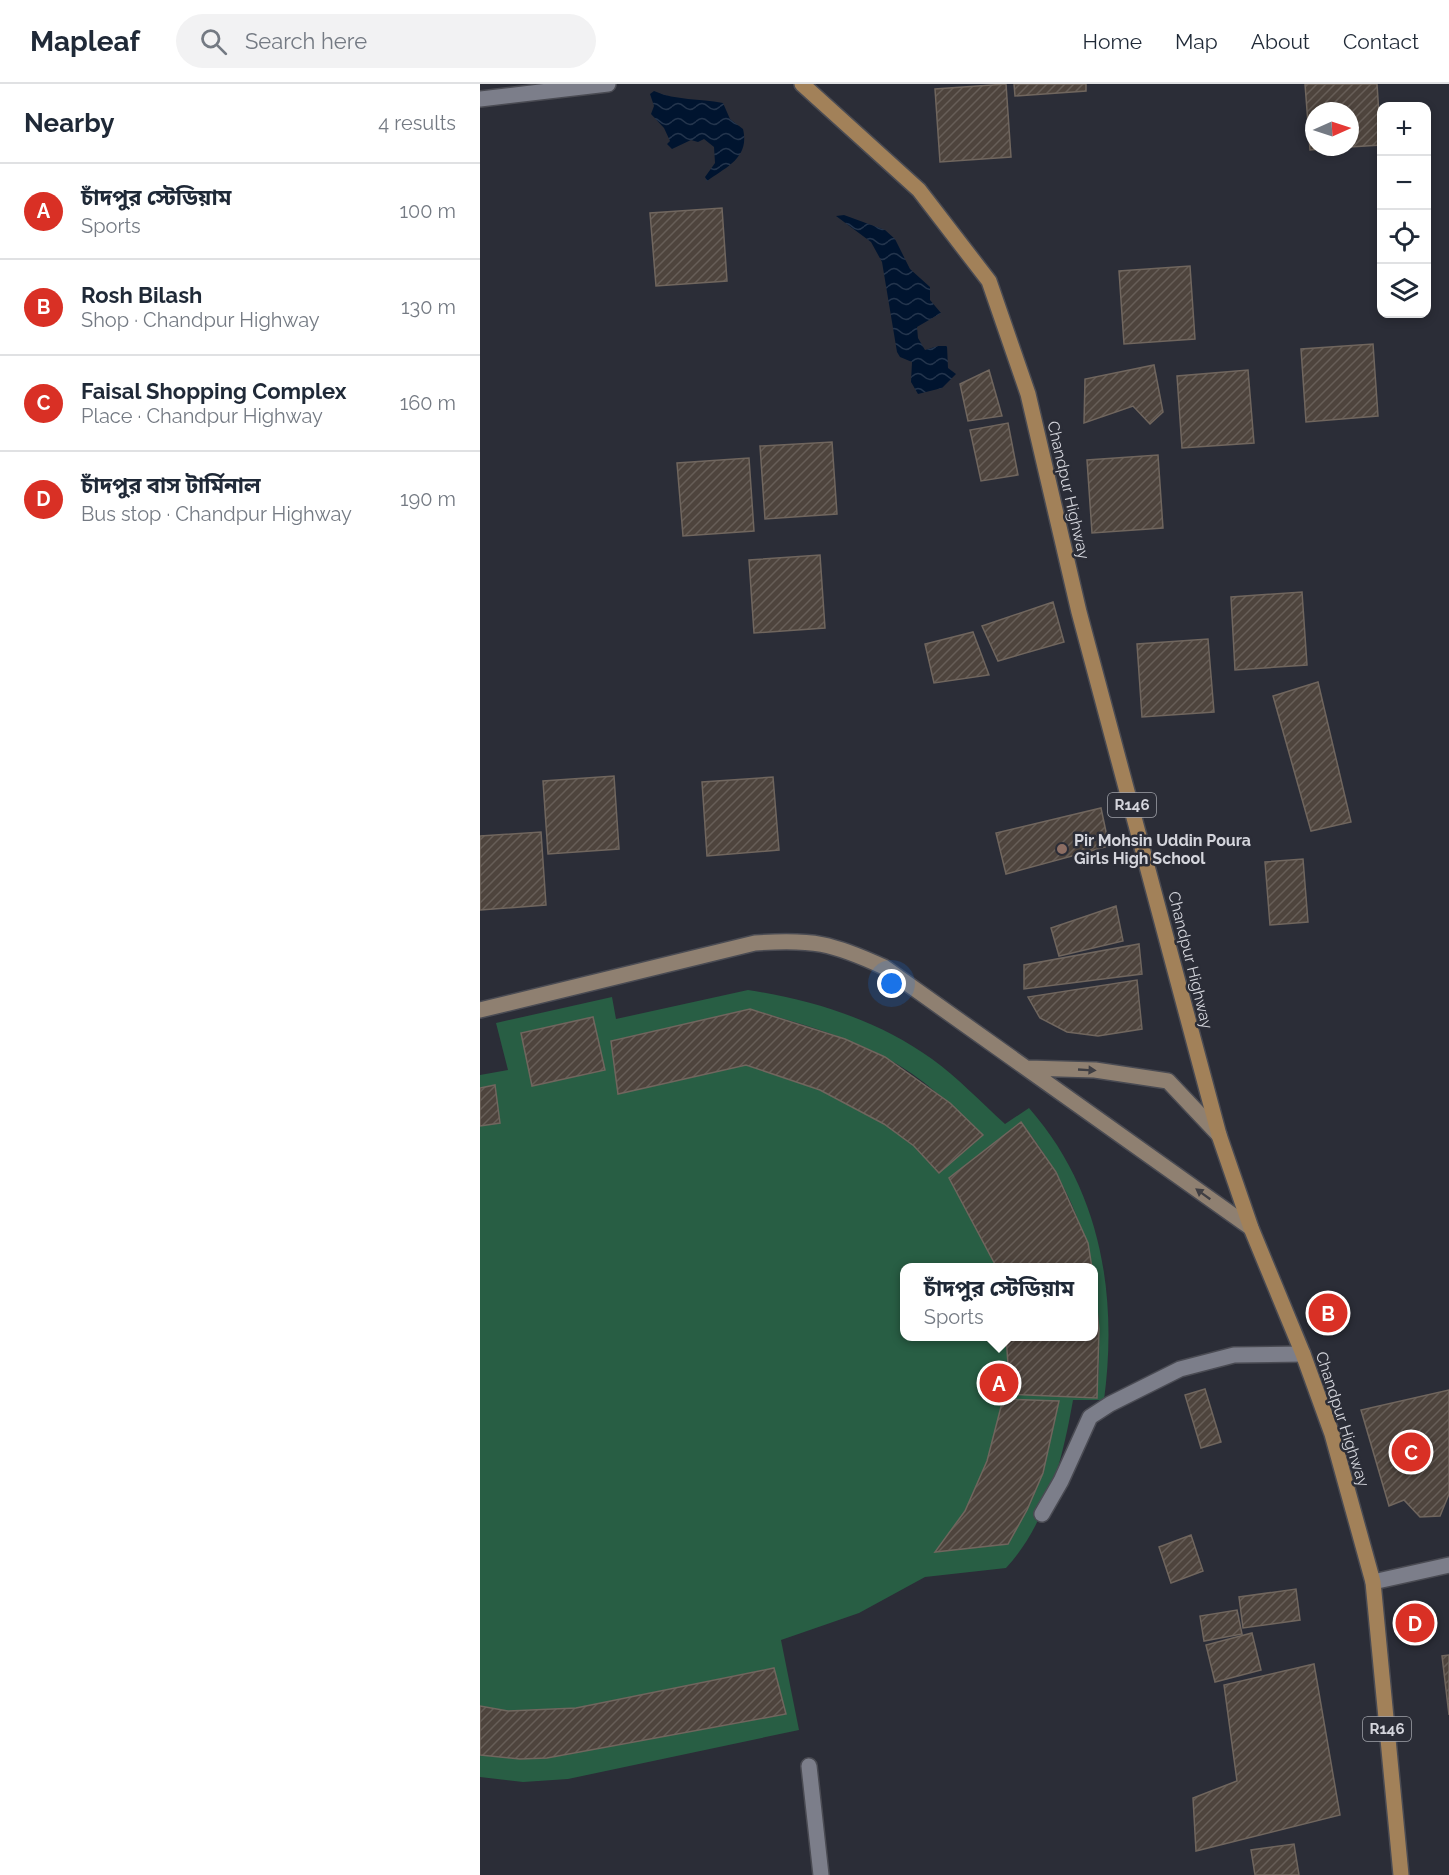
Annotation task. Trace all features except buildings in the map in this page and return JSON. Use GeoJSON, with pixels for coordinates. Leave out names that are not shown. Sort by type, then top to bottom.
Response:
{"type":"FeatureCollection","features":[{"type":"Feature","properties":{"kind":"main road","name":"Chandpur Highway"},"geometry":{"type":"LineString","coordinates":[[802,84],[919,190],[989,281],[1028,394],[1079,612],[1220,1135],[1251,1228],[1286,1318],[1303,1354],[1332,1434],[1373,1582],[1401,1875]]}},
{"type":"Feature","properties":{"kind":"street"},"geometry":{"type":"LineString","coordinates":[[480,99],[608,84]]}},
{"type":"Feature","properties":{"kind":"street"},"geometry":{"type":"LineString","coordinates":[[480,1010],[755,943],[800,939],[842,948],[884,967],[1251,1228]]}},
{"type":"Feature","properties":{"kind":"street"},"geometry":{"type":"LineString","coordinates":[[1028,1068],[1095,1070],[1168,1081],[1220,1135]]}},
{"type":"Feature","properties":{"kind":"street"},"geometry":{"type":"LineString","coordinates":[[1042,1514],[1061,1481],[1090,1416],[1180,1369],[1234,1355],[1303,1354]]}},
{"type":"Feature","properties":{"kind":"street"},"geometry":{"type":"LineString","coordinates":[[1373,1582],[1449,1565]]}},
{"type":"Feature","properties":{"kind":"street"},"geometry":{"type":"LineString","coordinates":[[808,1766],[821,1875]]}},
{"type":"Feature","properties":{"kind":"green space"},"geometry":{"type":"Polygon","coordinates":[[[748,990],[821,1006],[867,1023],[911,1045],[942,1066],[1005,1124],[1029,1108],[1053,1140],[1073,1173],[1088,1209],[1099,1245],[1108,1322],[1108,1361],[1104,1400],[1073,1400],[1058,1467],[1043,1511],[1020,1550],[1006,1568],[925,1577],[859,1613],[781,1640],[799,1730],[568,1779],[523,1782],[480,1777],[480,1755],[520,1759],[547,1758],[786,1714],[773,1668],[576,1708],[508,1711],[480,1706],[480,1126],[495,1085],[480,1088],[480,1075],[508,1070],[496,1023],[612,997],[616,1019],[748,990]],[[750,1009],[611,1041],[618,1093],[746,1065],[820,1090],[884,1124],[914,1146],[939,1173],[982,1135],[936,1093],[885,1057],[836,1036],[750,1009]],[[593,1017],[521,1033],[532,1085],[605,1070],[593,1017]],[[1021,1122],[949,1178],[995,1263],[900,1263],[900,1341],[1006,1341],[1008,1364],[1005,1394],[1097,1397],[1098,1263],[1090,1263],[1078,1219],[1063,1186],[1021,1122]],[[1003,1400],[987,1461],[965,1511],[936,1552],[1043,1473],[1059,1401],[1003,1400]]]}},
{"type":"Feature","properties":{"kind":"water"},"geometry":{"type":"Polygon","coordinates":[[[654,91],[680,98],[723,103],[730,119],[743,129],[744,139],[740,155],[729,166],[707,181],[705,177],[715,163],[714,147],[704,139],[698,142],[691,140],[672,149],[667,144],[670,141],[664,128],[651,114],[654,106],[650,94],[654,91]]]}},
{"type":"Feature","properties":{"kind":"water"},"geometry":{"type":"Polygon","coordinates":[[[844,215],[885,230],[895,239],[910,269],[930,287],[930,300],[941,313],[917,327],[918,338],[925,350],[947,346],[948,368],[956,374],[942,388],[918,394],[911,382],[912,362],[900,357],[897,352],[882,262],[871,242],[836,216],[844,215]]]}},
{"type":"Feature","properties":{"kind":"place","name":"Pir Mohsin Uddin Poura Girls High School"},"geometry":{"type":"Point","coordinates":[1062,849]}},
{"type":"Feature","properties":{"kind":"place","name":"Rosh Bilash"},"geometry":{"type":"Point","coordinates":[1328,1313]}},
{"type":"Feature","properties":{"kind":"place","name":"চাঁদপুর স্টেডিয়াম"},"geometry":{"type":"Point","coordinates":[999,1383]}},
{"type":"Feature","properties":{"kind":"place","name":"Faisal Shopping Complex"},"geometry":{"type":"Point","coordinates":[1411,1452]}},
{"type":"Feature","properties":{"kind":"place","name":"চাঁদপুর বাস টার্মিনাল"},"geometry":{"type":"Point","coordinates":[1415,1623]}}]}
